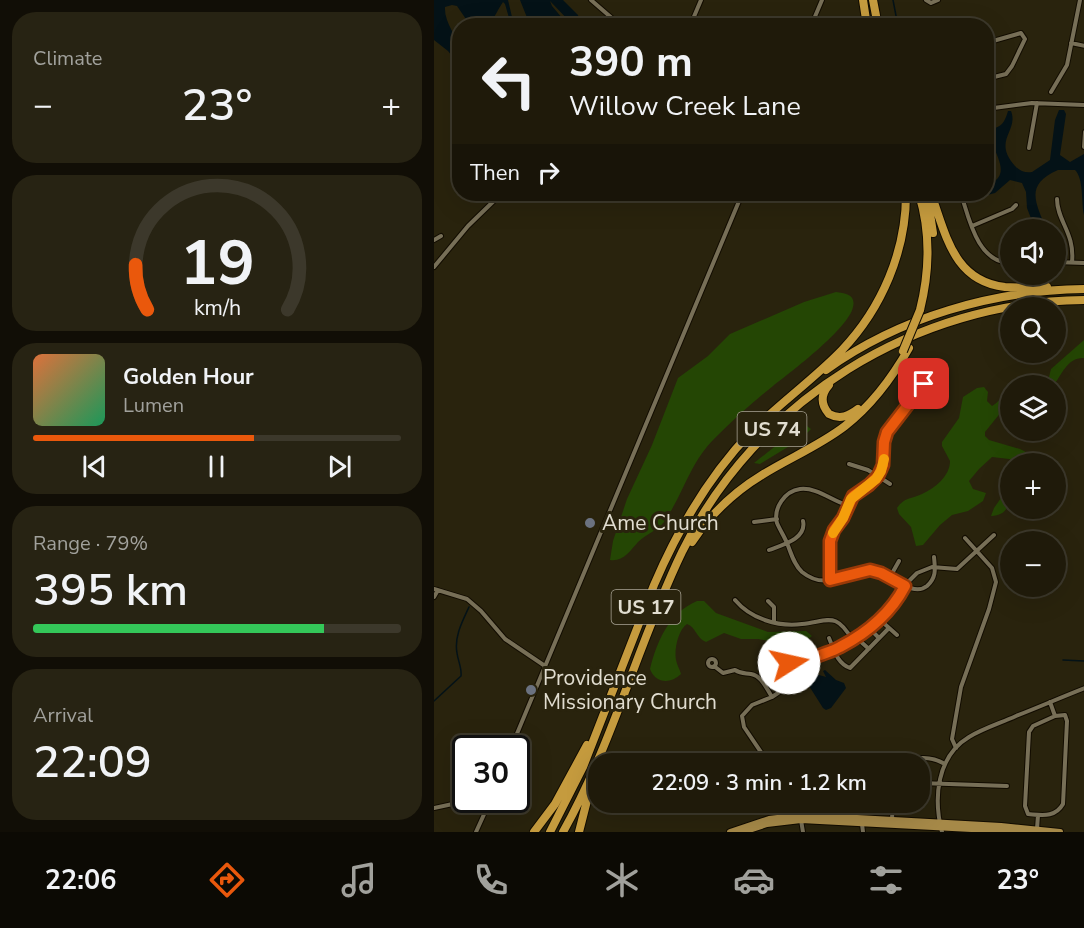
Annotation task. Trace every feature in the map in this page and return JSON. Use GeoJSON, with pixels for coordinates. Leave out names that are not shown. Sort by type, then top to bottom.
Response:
{"type":"FeatureCollection","features":[{"type":"Feature","properties":{"kind":"highway"},"geometry":{"type":"LineString","coordinates":[[863,0],[866,18]]}},
{"type":"Feature","properties":{"kind":"highway"},"geometry":{"type":"LineString","coordinates":[[873,0],[876,18]]}},
{"type":"Feature","properties":{"kind":"highway"},"geometry":{"type":"LineString","coordinates":[[780,405],[842,349],[870,314],[888,281],[897,255],[905,201]]}},
{"type":"Feature","properties":{"kind":"highway"},"geometry":{"type":"LineString","coordinates":[[921,201],[927,223],[929,249],[922,309]]}},
{"type":"Feature","properties":{"kind":"highway"},"geometry":{"type":"LineString","coordinates":[[671,580],[695,538],[720,508],[760,476],[820,443],[849,423],[887,383],[906,350],[922,309],[932,274],[930,201]]}},
{"type":"Feature","properties":{"kind":"highway"},"geometry":{"type":"LineString","coordinates":[[932,201],[953,252],[963,266],[976,277],[988,283],[1007,287],[1085,289]]}},
{"type":"Feature","properties":{"kind":"highway","name":"US 74"},"geometry":{"type":"LineString","coordinates":[[780,405],[831,366],[908,325],[949,310],[989,300],[1042,291],[1085,289]]}},
{"type":"Feature","properties":{"kind":"highway","name":"US 74"},"geometry":{"type":"LineString","coordinates":[[671,580],[701,518],[742,460],[788,413],[822,386],[888,346],[958,319],[1020,305],[1085,300]]}},
{"type":"Feature","properties":{"kind":"highway"},"geometry":{"type":"LineString","coordinates":[[853,366],[830,384],[823,394],[824,409],[835,417],[845,416],[859,408],[886,378],[906,350]]}},
{"type":"Feature","properties":{"kind":"highway","name":"US 17"},"geometry":{"type":"LineString","coordinates":[[550,832],[583,767],[666,557],[713,476],[751,432],[780,405]]}},
{"type":"Feature","properties":{"kind":"highway","name":"US 17"},"geometry":{"type":"LineString","coordinates":[[563,832],[606,740],[671,580]]}},
{"type":"Feature","properties":{"kind":"highway"},"geometry":{"type":"LineString","coordinates":[[534,832],[565,788],[606,709]]}},
{"type":"Feature","properties":{"kind":"highway"},"geometry":{"type":"LineString","coordinates":[[579,832],[606,740]]}},
{"type":"Feature","properties":{"kind":"main road"},"geometry":{"type":"LineString","coordinates":[[730,832],[770,819],[834,816],[894,820],[941,828],[1061,832]]}},
{"type":"Feature","properties":{"kind":"main road"},"geometry":{"type":"LineString","coordinates":[[743,832],[767,824],[800,818],[862,824],[1028,832]]}},
{"type":"Feature","properties":{"kind":"main road"},"geometry":{"type":"LineString","coordinates":[[862,824],[866,821],[894,820]]}},
{"type":"Feature","properties":{"kind":"street"},"geometry":{"type":"LineString","coordinates":[[591,0],[612,18]]}},
{"type":"Feature","properties":{"kind":"street"},"geometry":{"type":"LineString","coordinates":[[693,18],[701,0]]}},
{"type":"Feature","properties":{"kind":"street"},"geometry":{"type":"LineString","coordinates":[[814,18],[822,0]]}},
{"type":"Feature","properties":{"kind":"street"},"geometry":{"type":"LineString","coordinates":[[926,0],[931,3],[938,0]]}},
{"type":"Feature","properties":{"kind":"street"},"geometry":{"type":"LineString","coordinates":[[1051,92],[1066,68],[1080,0]]}},
{"type":"Feature","properties":{"kind":"street"},"geometry":{"type":"LineString","coordinates":[[994,41],[1021,33],[1025,39],[1006,74],[994,77]]}},
{"type":"Feature","properties":{"kind":"street"},"geometry":{"type":"LineString","coordinates":[[1071,43],[1085,46]]}},
{"type":"Feature","properties":{"kind":"street"},"geometry":{"type":"LineString","coordinates":[[1029,148],[1037,103]]}},
{"type":"Feature","properties":{"kind":"street"},"geometry":{"type":"LineString","coordinates":[[994,108],[1037,103],[1085,105]]}},
{"type":"Feature","properties":{"kind":"street"},"geometry":{"type":"LineString","coordinates":[[1084,147],[1085,132]]}},
{"type":"Feature","properties":{"kind":"street"},"geometry":{"type":"LineString","coordinates":[[1057,199],[1072,239],[1072,262]]}},
{"type":"Feature","properties":{"kind":"street"},"geometry":{"type":"LineString","coordinates":[[434,267],[468,226],[494,201]]}},
{"type":"Feature","properties":{"kind":"street"},"geometry":{"type":"LineString","coordinates":[[516,735],[739,201]]}},
{"type":"Feature","properties":{"kind":"street"},"geometry":{"type":"LineString","coordinates":[[963,201],[972,226],[987,254],[1000,261]]}},
{"type":"Feature","properties":{"kind":"street"},"geometry":{"type":"LineString","coordinates":[[972,226],[1016,206]]}},
{"type":"Feature","properties":{"kind":"street"},"geometry":{"type":"LineString","coordinates":[[434,240],[441,236]]}},
{"type":"Feature","properties":{"kind":"street"},"geometry":{"type":"LineString","coordinates":[[1066,262],[1085,263]]}},
{"type":"Feature","properties":{"kind":"street"},"geometry":{"type":"LineString","coordinates":[[830,580],[831,537],[853,496],[878,476],[883,465],[887,432],[917,396],[932,369],[939,364]]}},
{"type":"Feature","properties":{"kind":"street"},"geometry":{"type":"LineString","coordinates":[[917,396],[926,402]]}},
{"type":"Feature","properties":{"kind":"street"},"geometry":{"type":"LineString","coordinates":[[849,464],[864,468],[890,484]]}},
{"type":"Feature","properties":{"kind":"street"},"geometry":{"type":"LineString","coordinates":[[847,506],[811,490],[796,490],[783,499],[778,509],[777,519],[796,563],[810,576],[830,580],[866,570],[877,571],[917,590],[925,587],[934,578],[934,556]]}},
{"type":"Feature","properties":{"kind":"street"},"geometry":{"type":"LineString","coordinates":[[754,522],[777,519]]}},
{"type":"Feature","properties":{"kind":"street"},"geometry":{"type":"LineString","coordinates":[[769,550],[787,543],[802,532],[803,521]]}},
{"type":"Feature","properties":{"kind":"street"},"geometry":{"type":"LineString","coordinates":[[762,753],[744,727],[742,719],[744,713],[752,705],[772,697],[797,678],[804,667],[818,655],[834,651],[866,632],[898,600],[905,586],[917,573],[935,567],[957,569],[994,535]]}},
{"type":"Feature","properties":{"kind":"street"},"geometry":{"type":"LineString","coordinates":[[956,748],[952,739],[961,687],[995,588],[996,578],[992,568],[965,537]]}},
{"type":"Feature","properties":{"kind":"street"},"geometry":{"type":"LineString","coordinates":[[890,577],[899,561]]}},
{"type":"Feature","properties":{"kind":"street"},"geometry":{"type":"LineString","coordinates":[[434,597],[436,589],[467,599],[481,611],[505,639],[545,666]]}},
{"type":"Feature","properties":{"kind":"street"},"geometry":{"type":"LineString","coordinates":[[735,600],[756,617],[774,622],[800,625],[818,620],[830,620],[842,625],[852,641]]}},
{"type":"Feature","properties":{"kind":"street"},"geometry":{"type":"LineString","coordinates":[[768,601],[774,607],[774,622]]}},
{"type":"Feature","properties":{"kind":"street"},"geometry":{"type":"LineString","coordinates":[[880,620],[897,635]]}},
{"type":"Feature","properties":{"kind":"street"},"geometry":{"type":"LineString","coordinates":[[829,639],[842,664],[850,668],[889,628]]}},
{"type":"Feature","properties":{"kind":"street"},"geometry":{"type":"LineString","coordinates":[[874,633],[879,638]]}},
{"type":"Feature","properties":{"kind":"street"},"geometry":{"type":"LineString","coordinates":[[860,641],[869,649]]}},
{"type":"Feature","properties":{"kind":"street"},"geometry":{"type":"LineString","coordinates":[[799,663],[804,667]]}},
{"type":"Feature","properties":{"kind":"street"},"geometry":{"type":"LineString","coordinates":[[714,666],[722,673],[735,670],[740,673],[754,674],[761,679],[772,697]]}},
{"type":"Feature","properties":{"kind":"street"},"geometry":{"type":"LineString","coordinates":[[941,828],[938,784],[945,764],[956,748],[977,733],[1085,688]]}},
{"type":"Feature","properties":{"kind":"street"},"geometry":{"type":"LineString","coordinates":[[1050,702],[1055,716]]}},
{"type":"Feature","properties":{"kind":"street"},"geometry":{"type":"LineString","coordinates":[[1063,715],[1067,721],[1063,804],[1060,810],[1052,815],[1028,814],[1025,811],[1028,732],[1033,726],[1055,716],[1063,715]]}},
{"type":"Feature","properties":{"kind":"street"},"geometry":{"type":"LineString","coordinates":[[930,759],[945,764]]}},
{"type":"Feature","properties":{"kind":"street"},"geometry":{"type":"LineString","coordinates":[[930,784],[1007,786]]}},
{"type":"Feature","properties":{"kind":"street"},"geometry":{"type":"LineString","coordinates":[[434,808],[452,804]]}},
{"type":"Feature","properties":{"kind":"street"},"geometry":{"type":"LineString","coordinates":[[476,832],[485,813]]}},
{"type":"Feature","properties":{"kind":"street"},"geometry":{"type":"LineString","coordinates":[[797,813],[803,832]]}},
{"type":"Feature","properties":{"kind":"street"},"geometry":{"type":"LineString","coordinates":[[894,813],[894,820]]}},
{"type":"Feature","properties":{"kind":"street"},"geometry":{"type":"LineString","coordinates":[[1037,830],[1038,815]]}},
{"type":"Feature","properties":{"kind":"street"},"geometry":{"type":"LineString","coordinates":[[862,824],[863,832]]}},
{"type":"Feature","properties":{"kind":"green space"},"geometry":{"type":"Polygon","coordinates":[[[836,292],[849,295],[854,303],[849,316],[831,338],[722,431],[700,457],[663,523],[622,558],[610,560],[613,541],[627,499],[652,445],[678,378],[708,356],[730,334],[804,302],[836,292]]]}},
{"type":"Feature","properties":{"kind":"green space"},"geometry":{"type":"Polygon","coordinates":[[[1084,340],[1084,358],[1074,360],[1060,375],[1050,375],[1051,369],[1058,363],[1066,363],[1066,356],[1084,340]]]}},
{"type":"Feature","properties":{"kind":"green space"},"geometry":{"type":"Polygon","coordinates":[[[984,387],[988,392],[987,401],[992,406],[1000,399],[1000,413],[985,432],[985,436],[989,440],[1028,453],[1000,453],[1000,458],[992,457],[969,481],[973,489],[986,493],[983,501],[968,511],[952,515],[923,545],[916,546],[911,527],[899,514],[897,508],[905,500],[932,488],[947,472],[950,461],[942,442],[959,418],[963,397],[977,388],[984,387]]]}},
{"type":"Feature","properties":{"kind":"green space"},"geometry":{"type":"Polygon","coordinates":[[[807,426],[811,429],[801,439],[760,464],[754,463],[798,428],[807,426]]]}},
{"type":"Feature","properties":{"kind":"green space"},"geometry":{"type":"Polygon","coordinates":[[[1000,499],[1000,514],[991,516],[1000,499]]]}},
{"type":"Feature","properties":{"kind":"green space"},"geometry":{"type":"Polygon","coordinates":[[[697,601],[704,601],[716,613],[768,632],[806,631],[812,636],[803,644],[790,644],[741,639],[724,633],[706,642],[687,624],[679,635],[676,646],[676,660],[681,674],[672,680],[659,680],[650,669],[656,648],[672,620],[687,606],[697,601]]]}},
{"type":"Feature","properties":{"kind":"shaded area"},"geometry":{"type":"Polygon","coordinates":[[[434,0],[508,0],[511,18],[503,2],[493,18],[465,18],[457,6],[445,7],[446,18],[452,31],[452,56],[434,40],[434,0]]]}},
{"type":"Feature","properties":{"kind":"shaded area"},"geometry":{"type":"Polygon","coordinates":[[[520,0],[563,0],[579,18],[566,18],[550,1],[562,18],[527,18],[520,0]]]}},
{"type":"Feature","properties":{"kind":"shaded area"},"geometry":{"type":"Polygon","coordinates":[[[1059,110],[1064,110],[1066,114],[1060,155],[1070,162],[1084,154],[1084,215],[1081,185],[1075,170],[1058,170],[1040,182],[1036,189],[1036,196],[1043,219],[1031,219],[1022,183],[1010,180],[994,193],[994,181],[998,178],[1001,169],[994,148],[994,128],[1001,125],[1008,111],[1011,111],[1013,118],[1006,149],[1017,168],[1025,172],[1032,172],[1050,160],[1055,120],[1059,110]]]}},
{"type":"Feature","properties":{"kind":"shaded area"},"geometry":{"type":"Polygon","coordinates":[[[825,670],[836,680],[844,683],[846,688],[831,708],[826,710],[804,678],[812,673],[826,677],[823,671],[825,670]]]}},
{"type":"Feature","properties":{"kind":"waterway"},"geometry":{"type":"LineString","coordinates":[[893,0],[896,18]]}},
{"type":"Feature","properties":{"kind":"waterway"},"geometry":{"type":"LineString","coordinates":[[434,701],[461,676],[457,641],[469,607]]}},
{"type":"Feature","properties":{"kind":"waterway"},"geometry":{"type":"LineString","coordinates":[[1063,660],[1085,661]]}},
{"type":"Feature","properties":{"kind":"slow traffic"},"geometry":{"type":"LineString","coordinates":[[833,533],[855,493],[876,479],[884,459]]}},
{"type":"Feature","properties":{"kind":"place","name":"Ame Church"},"geometry":{"type":"Point","coordinates":[590,523]}},
{"type":"Feature","properties":{"kind":"place","name":"Providence Missionary Church"},"geometry":{"type":"Point","coordinates":[531,690]}},
{"type":"Feature","properties":{"kind":"route"},"geometry":{"type":"LineString","coordinates":[[789,663],[793,667],[799,663],[804,667],[818,655],[834,651],[862,635],[873,627],[900,597],[905,586],[881,573],[870,570],[830,580],[830,541],[853,496],[869,485],[881,471],[884,438],[924,384]]}}]}
